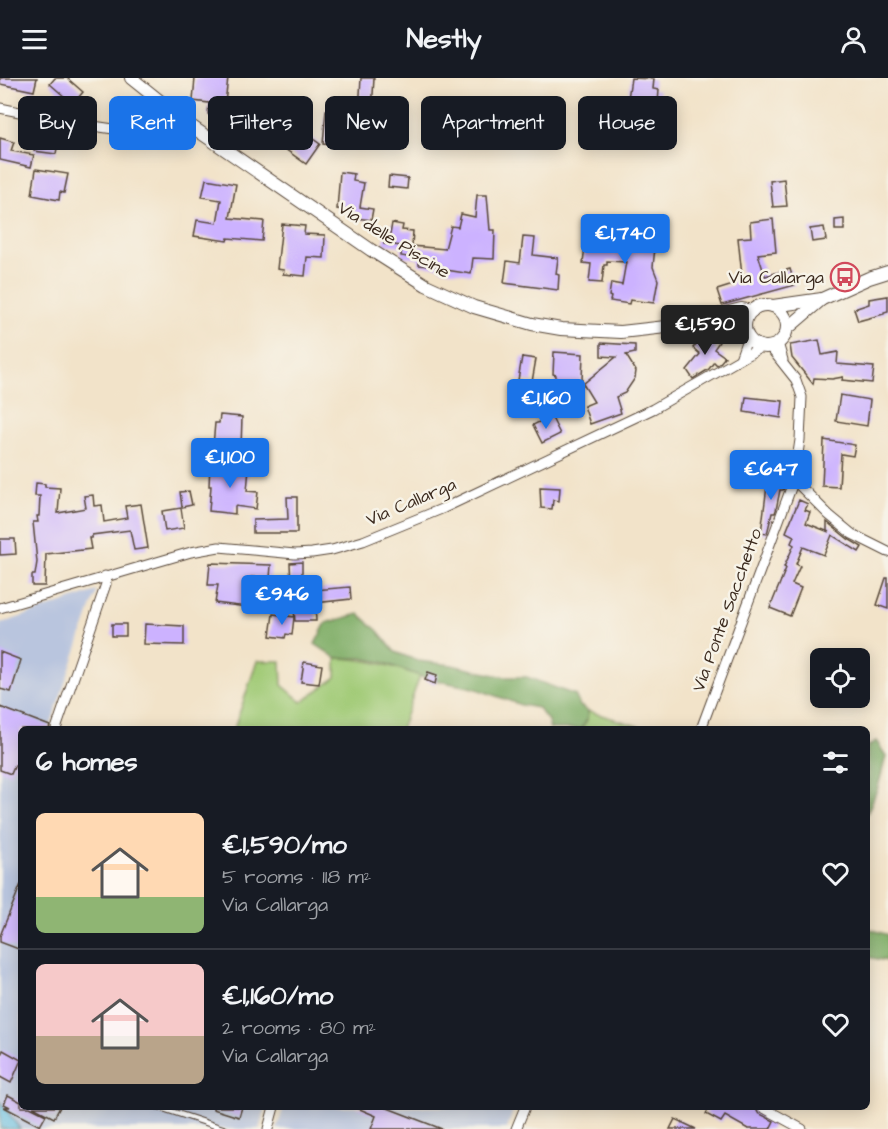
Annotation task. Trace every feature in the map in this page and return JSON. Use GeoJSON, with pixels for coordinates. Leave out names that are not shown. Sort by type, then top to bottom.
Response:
{"type":"FeatureCollection","features":[{"type":"Feature","properties":{"kind":"street","name":"Via delle Piscine"},"geometry":{"type":"LineString","coordinates":[[130,78],[153,96]]}},
{"type":"Feature","properties":{"kind":"street"},"geometry":{"type":"LineString","coordinates":[[0,108],[36,117],[109,128]]}},
{"type":"Feature","properties":{"kind":"street","name":"Via delle Piscine"},"geometry":{"type":"LineString","coordinates":[[196,129],[426,285],[474,307],[532,324],[593,332],[621,333],[712,318],[722,313],[741,309],[752,310],[759,306],[822,299]]}},
{"type":"Feature","properties":{"kind":"street"},"geometry":{"type":"LineString","coordinates":[[770,345],[785,335],[787,329],[822,299],[888,272]]}},
{"type":"Feature","properties":{"kind":"street"},"geometry":{"type":"LineString","coordinates":[[774,306],[784,316],[787,329]]}},
{"type":"Feature","properties":{"kind":"street"},"geometry":{"type":"LineString","coordinates":[[740,359],[747,332],[746,321],[752,310]]}},
{"type":"Feature","properties":{"kind":"street","name":"Via delle Piscine"},"geometry":{"type":"LineString","coordinates":[[712,318],[733,322],[747,332],[757,344],[770,345]]}},
{"type":"Feature","properties":{"kind":"street","name":"Via Callarga"},"geometry":{"type":"LineString","coordinates":[[0,608],[191,552],[219,547],[295,554],[312,553],[363,541],[444,508],[653,409],[740,359],[770,345]]}},
{"type":"Feature","properties":{"kind":"street","name":"Via Ponte Sacchetto"},"geometry":{"type":"LineString","coordinates":[[702,726],[794,480],[800,440],[802,397],[796,380],[770,345]]}},
{"type":"Feature","properties":{"kind":"street"},"geometry":{"type":"LineString","coordinates":[[794,480],[852,534],[888,552]]}},
{"type":"Feature","properties":{"kind":"street"},"geometry":{"type":"LineString","coordinates":[[57,726],[106,584],[105,576]]}},
{"type":"Feature","properties":{"kind":"street"},"geometry":{"type":"LineString","coordinates":[[268,1129],[273,1110]]}},
{"type":"Feature","properties":{"kind":"street"},"geometry":{"type":"LineString","coordinates":[[516,1129],[524,1110]]}},
{"type":"Feature","properties":{"kind":"street"},"geometry":{"type":"LineString","coordinates":[[767,1110],[802,1129]]}},
{"type":"Feature","properties":{"kind":"lane"},"geometry":{"type":"LineString","coordinates":[[167,1110],[225,1129]]}},
{"type":"Feature","properties":{"kind":"shaded area"},"geometry":{"type":"Polygon","coordinates":[[[97,591],[50,726],[18,726],[18,1110],[265,1110],[259,1129],[20,1129],[0,1101],[0,624],[97,591]]]}},
{"type":"Feature","properties":{"kind":"shaded area"},"geometry":{"type":"Polygon","coordinates":[[[283,1110],[513,1110],[507,1129],[277,1129],[283,1110]]]}},
{"type":"Feature","properties":{"kind":"green space"},"geometry":{"type":"Polygon","coordinates":[[[359,614],[378,631],[395,652],[418,661],[452,665],[504,677],[527,677],[575,695],[580,706],[588,711],[587,720],[583,726],[549,726],[538,708],[521,705],[474,688],[428,679],[382,662],[361,658],[336,658],[315,644],[326,623],[359,614]]]}},
{"type":"Feature","properties":{"kind":"green space"},"geometry":{"type":"Polygon","coordinates":[[[336,658],[379,663],[420,676],[402,726],[235,726],[257,661],[281,661],[282,685],[302,702],[336,677],[336,658]]]}},
{"type":"Feature","properties":{"kind":"green space"},"geometry":{"type":"Polygon","coordinates":[[[588,711],[637,726],[583,726],[587,720],[588,711]]]}},
{"type":"Feature","properties":{"kind":"green space"},"geometry":{"type":"Polygon","coordinates":[[[876,741],[886,756],[870,807],[870,745],[876,741]]]}},
{"type":"Feature","properties":{"kind":"green space"},"geometry":{"type":"Polygon","coordinates":[[[870,929],[888,935],[888,961],[870,958],[870,929]]]}},
{"type":"Feature","properties":{"kind":"water"},"geometry":{"type":"Polygon","coordinates":[[[0,1101],[20,1129],[0,1129],[0,1101]]]}},
{"type":"Feature","properties":{"kind":"building"},"geometry":{"type":"Polygon","coordinates":[[[0,78],[37,78],[34,91],[0,84],[0,78]]]}},
{"type":"Feature","properties":{"kind":"building"},"geometry":{"type":"Polygon","coordinates":[[[55,78],[67,78],[83,92],[80,96],[64,96],[50,84],[55,78]]]}},
{"type":"Feature","properties":{"kind":"building"},"geometry":{"type":"Polygon","coordinates":[[[195,78],[228,78],[226,96],[208,96],[208,103],[196,101],[196,96],[193,96],[195,78]]]}},
{"type":"Feature","properties":{"kind":"building"},"geometry":{"type":"Polygon","coordinates":[[[361,78],[374,78],[373,96],[360,96],[361,78]]]}},
{"type":"Feature","properties":{"kind":"building"},"geometry":{"type":"Polygon","coordinates":[[[631,78],[654,79],[653,89],[659,90],[659,96],[628,96],[631,78]]]}},
{"type":"Feature","properties":{"kind":"building"},"geometry":{"type":"Polygon","coordinates":[[[325,121],[325,144],[323,144],[325,121]]]}},
{"type":"Feature","properties":{"kind":"building"},"geometry":{"type":"Polygon","coordinates":[[[0,138],[14,142],[11,151],[34,155],[31,167],[0,160],[0,138]]]}},
{"type":"Feature","properties":{"kind":"building"},"geometry":{"type":"Polygon","coordinates":[[[313,139],[320,144],[306,164],[286,150],[313,150],[313,139]]]}},
{"type":"Feature","properties":{"kind":"building"},"geometry":{"type":"Polygon","coordinates":[[[34,150],[57,150],[56,154],[34,150]]]}},
{"type":"Feature","properties":{"kind":"building"},"geometry":{"type":"Polygon","coordinates":[[[36,169],[68,174],[64,193],[60,192],[59,200],[32,195],[36,169]]]}},
{"type":"Feature","properties":{"kind":"building"},"geometry":{"type":"Polygon","coordinates":[[[340,172],[354,174],[353,181],[364,183],[360,207],[373,209],[371,220],[349,217],[350,211],[337,209],[340,172]]]}},
{"type":"Feature","properties":{"kind":"building"},"geometry":{"type":"Polygon","coordinates":[[[389,176],[408,178],[407,189],[388,187],[389,176]]]}},
{"type":"Feature","properties":{"kind":"building"},"geometry":{"type":"Polygon","coordinates":[[[206,179],[236,184],[230,218],[264,221],[262,241],[228,238],[227,241],[194,236],[197,220],[217,223],[221,200],[202,197],[206,179]]]}},
{"type":"Feature","properties":{"kind":"building"},"geometry":{"type":"Polygon","coordinates":[[[784,179],[787,206],[773,207],[770,181],[784,179]]]}},
{"type":"Feature","properties":{"kind":"building"},"geometry":{"type":"Polygon","coordinates":[[[477,195],[487,195],[490,230],[495,230],[494,259],[473,258],[471,274],[419,265],[419,259],[401,256],[402,246],[384,244],[385,235],[390,235],[392,223],[403,225],[402,230],[413,231],[412,246],[445,249],[451,226],[458,227],[461,214],[475,217],[477,195]]]}},
{"type":"Feature","properties":{"kind":"building"},"geometry":{"type":"Polygon","coordinates":[[[773,219],[776,252],[758,254],[765,276],[790,269],[795,285],[722,305],[717,290],[733,285],[731,279],[742,276],[738,238],[751,237],[750,222],[773,219]]]}},
{"type":"Feature","properties":{"kind":"building"},"geometry":{"type":"Polygon","coordinates":[[[844,219],[844,230],[835,230],[835,220],[844,219]]]}},
{"type":"Feature","properties":{"kind":"building"},"geometry":{"type":"Polygon","coordinates":[[[282,224],[305,226],[304,234],[325,235],[324,258],[307,257],[305,276],[283,274],[284,270],[277,269],[282,224]]]}},
{"type":"Feature","properties":{"kind":"building"},"geometry":{"type":"Polygon","coordinates":[[[824,227],[826,240],[812,242],[810,229],[824,227]]]}},
{"type":"Feature","properties":{"kind":"building"},"geometry":{"type":"Polygon","coordinates":[[[624,231],[656,237],[653,267],[658,280],[654,303],[630,300],[629,304],[610,301],[611,283],[622,285],[626,262],[607,261],[607,265],[604,265],[602,283],[589,282],[591,264],[583,263],[588,235],[623,238],[624,231]]]}},
{"type":"Feature","properties":{"kind":"building"},"geometry":{"type":"Polygon","coordinates":[[[523,237],[535,238],[533,255],[558,258],[556,274],[559,275],[558,290],[504,283],[507,261],[520,263],[523,237]]]}},
{"type":"Feature","properties":{"kind":"building"},"geometry":{"type":"Polygon","coordinates":[[[888,296],[888,311],[858,321],[854,309],[869,304],[869,299],[888,296]]]}},
{"type":"Feature","properties":{"kind":"building"},"geometry":{"type":"Polygon","coordinates":[[[705,332],[719,342],[714,349],[725,357],[717,365],[714,362],[709,369],[693,379],[687,370],[700,354],[693,348],[705,332]]]}},
{"type":"Feature","properties":{"kind":"building"},"geometry":{"type":"Polygon","coordinates":[[[819,340],[822,355],[838,352],[837,364],[874,367],[872,383],[842,380],[843,377],[814,378],[813,384],[792,358],[790,345],[819,340]]]}},
{"type":"Feature","properties":{"kind":"building"},"geometry":{"type":"Polygon","coordinates":[[[601,343],[635,345],[635,353],[626,355],[636,371],[635,378],[625,393],[616,397],[621,413],[590,424],[584,406],[594,402],[583,384],[616,357],[601,356],[601,343]]]}},
{"type":"Feature","properties":{"kind":"building"},"geometry":{"type":"Polygon","coordinates":[[[554,352],[583,354],[582,380],[561,392],[567,402],[560,406],[554,397],[556,375],[553,374],[554,352]]]}},
{"type":"Feature","properties":{"kind":"building"},"geometry":{"type":"Polygon","coordinates":[[[522,357],[536,359],[532,382],[518,380],[522,357]]]}},
{"type":"Feature","properties":{"kind":"building"},"geometry":{"type":"Polygon","coordinates":[[[840,395],[870,400],[867,426],[836,421],[840,395]]]}},
{"type":"Feature","properties":{"kind":"building"},"geometry":{"type":"Polygon","coordinates":[[[746,397],[783,401],[781,418],[744,412],[746,397]]]}},
{"type":"Feature","properties":{"kind":"building"},"geometry":{"type":"Polygon","coordinates":[[[220,415],[242,417],[241,448],[213,446],[215,423],[219,423],[220,415]]]}},
{"type":"Feature","properties":{"kind":"building"},"geometry":{"type":"Polygon","coordinates":[[[551,416],[560,434],[542,443],[533,425],[551,416]]]}},
{"type":"Feature","properties":{"kind":"building"},"geometry":{"type":"Polygon","coordinates":[[[824,440],[855,445],[853,456],[841,454],[839,487],[822,486],[824,440]]]}},
{"type":"Feature","properties":{"kind":"building"},"geometry":{"type":"Polygon","coordinates":[[[210,465],[249,468],[247,491],[258,492],[256,509],[235,506],[235,514],[209,511],[210,465]]]}},
{"type":"Feature","properties":{"kind":"building"},"geometry":{"type":"Polygon","coordinates":[[[768,478],[787,481],[783,490],[780,490],[776,510],[772,513],[767,534],[761,533],[768,478]]]}},
{"type":"Feature","properties":{"kind":"building"},"geometry":{"type":"Polygon","coordinates":[[[36,483],[45,484],[45,487],[60,488],[58,513],[86,508],[84,496],[93,495],[94,506],[102,505],[104,522],[127,518],[125,506],[141,504],[148,548],[134,550],[130,530],[92,535],[92,538],[89,538],[91,549],[46,554],[45,586],[32,586],[32,575],[35,575],[37,562],[33,522],[38,522],[40,496],[35,496],[36,483]]]}},
{"type":"Feature","properties":{"kind":"building"},"geometry":{"type":"Polygon","coordinates":[[[540,487],[560,488],[559,501],[553,500],[552,509],[541,508],[540,487]]]}},
{"type":"Feature","properties":{"kind":"building"},"geometry":{"type":"Polygon","coordinates":[[[189,491],[192,505],[182,507],[180,492],[189,491]]]}},
{"type":"Feature","properties":{"kind":"building"},"geometry":{"type":"Polygon","coordinates":[[[287,497],[297,497],[297,533],[253,533],[253,520],[288,519],[287,497]]]}},
{"type":"Feature","properties":{"kind":"building"},"geometry":{"type":"Polygon","coordinates":[[[799,500],[808,504],[805,510],[810,512],[806,523],[829,532],[827,522],[862,547],[859,552],[832,535],[824,555],[803,547],[796,564],[800,566],[792,584],[801,588],[790,616],[770,608],[794,545],[791,543],[794,536],[786,532],[799,500]]]}},
{"type":"Feature","properties":{"kind":"building"},"geometry":{"type":"Polygon","coordinates":[[[181,508],[184,528],[165,531],[162,511],[181,508]]]}},
{"type":"Feature","properties":{"kind":"building"},"geometry":{"type":"Polygon","coordinates":[[[0,539],[15,539],[16,554],[0,555],[0,539]]]}},
{"type":"Feature","properties":{"kind":"building"},"geometry":{"type":"Polygon","coordinates":[[[302,562],[302,591],[350,587],[351,599],[315,603],[316,621],[295,621],[293,598],[276,596],[278,582],[291,585],[290,563],[302,562]]]}},
{"type":"Feature","properties":{"kind":"building"},"geometry":{"type":"Polygon","coordinates":[[[210,563],[271,565],[270,578],[251,577],[247,607],[215,603],[218,585],[208,585],[210,563]]]}},
{"type":"Feature","properties":{"kind":"building"},"geometry":{"type":"Polygon","coordinates":[[[886,578],[888,578],[888,609],[877,605],[886,578]]]}},
{"type":"Feature","properties":{"kind":"building"},"geometry":{"type":"Polygon","coordinates":[[[273,614],[294,617],[292,635],[286,634],[285,638],[270,636],[273,614]]]}},
{"type":"Feature","properties":{"kind":"building"},"geometry":{"type":"Polygon","coordinates":[[[112,624],[126,624],[126,636],[112,636],[112,624]]]}},
{"type":"Feature","properties":{"kind":"building"},"geometry":{"type":"Polygon","coordinates":[[[145,624],[184,626],[184,645],[144,644],[145,624]]]}},
{"type":"Feature","properties":{"kind":"building"},"geometry":{"type":"Polygon","coordinates":[[[0,652],[21,660],[11,692],[0,689],[0,652]]]}},
{"type":"Feature","properties":{"kind":"building"},"geometry":{"type":"Polygon","coordinates":[[[304,662],[322,665],[319,684],[301,682],[304,662]]]}},
{"type":"Feature","properties":{"kind":"building"},"geometry":{"type":"Polygon","coordinates":[[[428,672],[437,675],[435,684],[425,680],[428,672]]]}},
{"type":"Feature","properties":{"kind":"building"},"geometry":{"type":"Polygon","coordinates":[[[0,707],[50,726],[18,726],[18,766],[15,765],[11,774],[0,770],[0,707]]]}},
{"type":"Feature","properties":{"kind":"building"},"geometry":{"type":"Polygon","coordinates":[[[18,891],[18,949],[0,942],[0,936],[18,891]]]}},
{"type":"Feature","properties":{"kind":"building"},"geometry":{"type":"Polygon","coordinates":[[[3,1050],[18,1058],[18,1067],[11,1083],[0,1077],[0,1057],[3,1050]]]}},
{"type":"Feature","properties":{"kind":"building"},"geometry":{"type":"Polygon","coordinates":[[[8,1095],[18,1100],[18,1110],[36,1110],[46,1115],[40,1126],[4,1107],[10,1107],[4,1104],[8,1095]]]}},
{"type":"Feature","properties":{"kind":"building"},"geometry":{"type":"Polygon","coordinates":[[[39,1110],[58,1110],[54,1118],[39,1110]]]}},
{"type":"Feature","properties":{"kind":"building"},"geometry":{"type":"Polygon","coordinates":[[[216,1110],[241,1110],[239,1117],[216,1110]]]}},
{"type":"Feature","properties":{"kind":"building"},"geometry":{"type":"Polygon","coordinates":[[[362,1110],[393,1110],[442,1129],[371,1129],[376,1116],[362,1110]]]}},
{"type":"Feature","properties":{"kind":"building"},"geometry":{"type":"Polygon","coordinates":[[[708,1110],[756,1110],[774,1121],[770,1129],[748,1129],[725,1116],[721,1122],[706,1114],[708,1110]]]}},
{"type":"Feature","properties":{"kind":"building"},"geometry":{"type":"Polygon","coordinates":[[[675,1119],[696,1129],[670,1129],[675,1119]]]}},
{"type":"Feature","properties":{"kind":"place","name":"Via Callarga"},"geometry":{"type":"Point","coordinates":[845,277]}}]}
